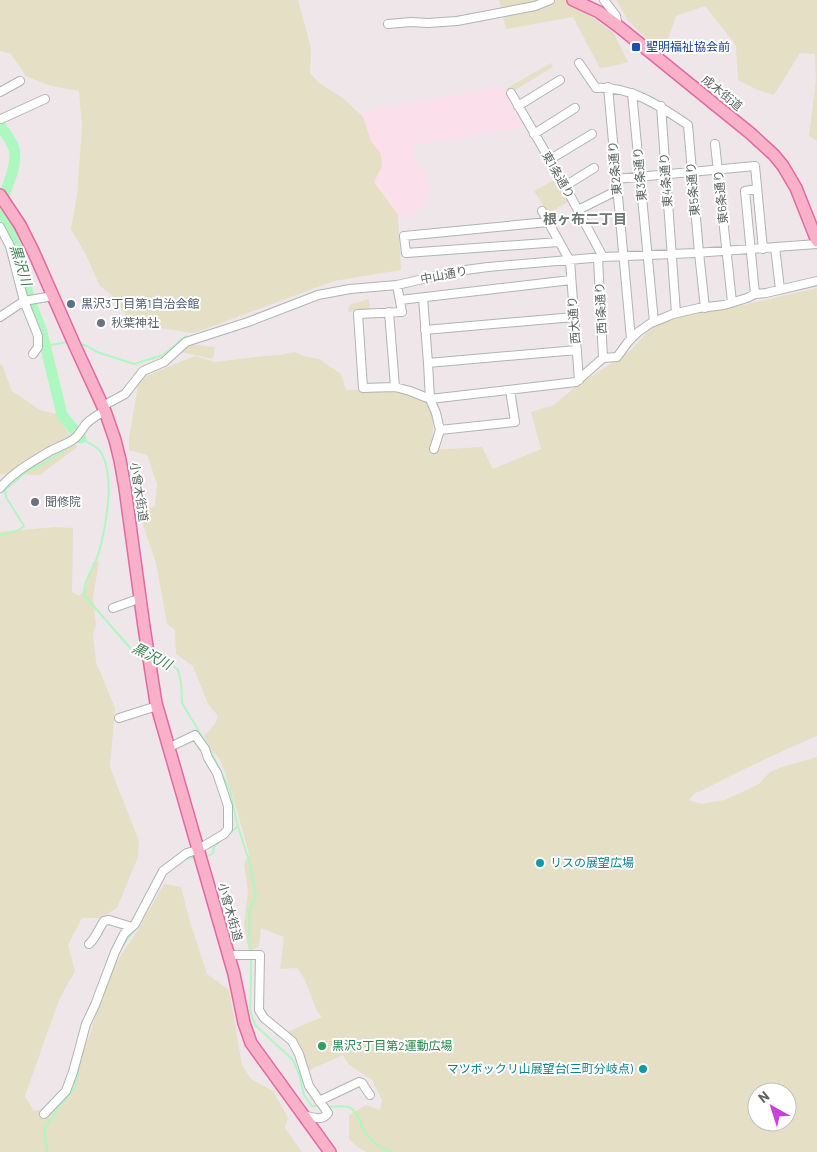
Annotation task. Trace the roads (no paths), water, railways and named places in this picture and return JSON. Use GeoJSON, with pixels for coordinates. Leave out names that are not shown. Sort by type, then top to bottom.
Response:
{"type":"FeatureCollection","features":[{"type":"Feature","properties":{"kind":"main road","name":"成木街道"},"geometry":{"type":"LineString","coordinates":[[573,0],[598,12],[618,26],[750,133],[774,155],[796,188],[817,242]]}},
{"type":"Feature","properties":{"kind":"main road","name":"小曾木街道"},"geometry":{"type":"LineString","coordinates":[[3,199],[20,225],[34,253],[104,408],[120,460],[157,706],[228,955],[244,1023],[251,1043],[330,1152]]}},
{"type":"Feature","properties":{"kind":"street"},"geometry":{"type":"LineString","coordinates":[[388,24],[411,22],[428,24],[457,21],[535,6],[550,0]]}},
{"type":"Feature","properties":{"kind":"street"},"geometry":{"type":"LineString","coordinates":[[604,0],[616,16],[618,26]]}},
{"type":"Feature","properties":{"kind":"street"},"geometry":{"type":"LineString","coordinates":[[579,63],[596,88],[608,87],[632,93],[661,106]]}},
{"type":"Feature","properties":{"kind":"street"},"geometry":{"type":"LineString","coordinates":[[518,106],[560,80]]}},
{"type":"Feature","properties":{"kind":"street"},"geometry":{"type":"LineString","coordinates":[[0,92],[20,81]]}},
{"type":"Feature","properties":{"kind":"street","name":"東2条通り"},"geometry":{"type":"LineString","coordinates":[[608,87],[631,339]]}},
{"type":"Feature","properties":{"kind":"street","name":"東1条通り"},"geometry":{"type":"LineString","coordinates":[[511,93],[565,186],[601,258]]}},
{"type":"Feature","properties":{"kind":"street","name":"東3条通り"},"geometry":{"type":"LineString","coordinates":[[632,93],[654,322]]}},
{"type":"Feature","properties":{"kind":"street"},"geometry":{"type":"LineString","coordinates":[[2,120],[45,99]]}},
{"type":"Feature","properties":{"kind":"street","name":"東5条通り"},"geometry":{"type":"LineString","coordinates":[[661,106],[688,125],[704,308]]}},
{"type":"Feature","properties":{"kind":"street","name":"東4条通り"},"geometry":{"type":"LineString","coordinates":[[661,106],[676,314]]}},
{"type":"Feature","properties":{"kind":"street"},"geometry":{"type":"LineString","coordinates":[[534,134],[575,108]]}},
{"type":"Feature","properties":{"kind":"street"},"geometry":{"type":"LineString","coordinates":[[549,160],[592,134]]}},
{"type":"Feature","properties":{"kind":"street","name":"東6条通り"},"geometry":{"type":"LineString","coordinates":[[715,144],[732,302]]}},
{"type":"Feature","properties":{"kind":"street"},"geometry":{"type":"LineString","coordinates":[[616,179],[755,166],[763,249]]}},
{"type":"Feature","properties":{"kind":"street"},"geometry":{"type":"LineString","coordinates":[[565,186],[594,168]]}},
{"type":"Feature","properties":{"kind":"street"},"geometry":{"type":"LineString","coordinates":[[578,210],[618,190]]}},
{"type":"Feature","properties":{"kind":"street"},"geometry":{"type":"LineString","coordinates":[[755,294],[745,191],[758,190]]}},
{"type":"Feature","properties":{"kind":"street"},"geometry":{"type":"LineString","coordinates":[[542,211],[570,261]]}},
{"type":"Feature","properties":{"kind":"street"},"geometry":{"type":"LineString","coordinates":[[548,222],[404,236],[406,253],[559,242]]}},
{"type":"Feature","properties":{"kind":"street"},"geometry":{"type":"LineString","coordinates":[[0,227],[10,246],[24,301],[38,336],[38,347],[33,354]]}},
{"type":"Feature","properties":{"kind":"street","name":"中山通り"},"geometry":{"type":"LineString","coordinates":[[0,488],[19,470],[76,437],[104,408],[126,394],[143,371],[164,362],[186,342],[248,322],[318,294],[397,284],[458,271],[601,258],[763,249],[817,242]]}},
{"type":"Feature","properties":{"kind":"street"},"geometry":{"type":"LineString","coordinates":[[775,247],[780,289]]}},
{"type":"Feature","properties":{"kind":"street","name":"西1条通り"},"geometry":{"type":"LineString","coordinates":[[601,258],[603,358]]}},
{"type":"Feature","properties":{"kind":"street","name":"西大通り"},"geometry":{"type":"LineString","coordinates":[[570,261],[579,380]]}},
{"type":"Feature","properties":{"kind":"street"},"geometry":{"type":"LineString","coordinates":[[400,300],[571,280]]}},
{"type":"Feature","properties":{"kind":"street"},"geometry":{"type":"LineString","coordinates":[[397,284],[402,312],[358,314],[363,388],[395,388],[410,391],[430,399],[576,382],[603,358],[617,357],[631,339],[654,322],[676,314],[724,305],[755,294],[817,281]]}},
{"type":"Feature","properties":{"kind":"street"},"geometry":{"type":"LineString","coordinates":[[0,317],[24,301],[53,296]]}},
{"type":"Feature","properties":{"kind":"street"},"geometry":{"type":"LineString","coordinates":[[422,298],[430,399],[440,430],[434,449]]}},
{"type":"Feature","properties":{"kind":"street"},"geometry":{"type":"LineString","coordinates":[[388,312],[395,388]]}},
{"type":"Feature","properties":{"kind":"street"},"geometry":{"type":"LineString","coordinates":[[425,330],[574,317]]}},
{"type":"Feature","properties":{"kind":"street"},"geometry":{"type":"LineString","coordinates":[[428,363],[577,350]]}},
{"type":"Feature","properties":{"kind":"street"},"geometry":{"type":"LineString","coordinates":[[440,430],[515,422],[510,390]]}},
{"type":"Feature","properties":{"kind":"street"},"geometry":{"type":"LineString","coordinates":[[113,608],[141,598]]}},
{"type":"Feature","properties":{"kind":"street"},"geometry":{"type":"LineString","coordinates":[[119,718],[157,706]]}},
{"type":"Feature","properties":{"kind":"street"},"geometry":{"type":"LineString","coordinates":[[44,1114],[66,1091],[86,1024],[115,952],[124,934],[135,924],[163,871],[187,853],[199,854],[228,829],[228,806],[217,773],[205,749],[195,735],[168,748]]}},
{"type":"Feature","properties":{"kind":"street"},"geometry":{"type":"LineString","coordinates":[[89,944],[104,921],[109,920],[132,927]]}},
{"type":"Feature","properties":{"kind":"street"},"geometry":{"type":"LineString","coordinates":[[228,955],[260,955],[259,1010],[264,1018],[288,1036],[296,1047],[303,1063],[309,1086],[328,1112],[326,1116],[321,1118],[303,1115]]}},
{"type":"Feature","properties":{"kind":"street"},"geometry":{"type":"LineString","coordinates":[[319,1102],[359,1082],[362,1083],[370,1095]]}},
{"type":"Feature","properties":{"kind":"waterway","name":"黒沢川"},"geometry":{"type":"LineString","coordinates":[[0,126],[15,152],[14,167],[0,204]]}},
{"type":"Feature","properties":{"kind":"waterway","name":"黒沢川"},"geometry":{"type":"LineString","coordinates":[[0,206],[21,260],[23,277],[42,332],[62,415],[81,438]]}},
{"type":"Feature","properties":{"kind":"waterway"},"geometry":{"type":"LineString","coordinates":[[78,343],[97,352],[134,364],[163,355],[186,336]]}},
{"type":"Feature","properties":{"kind":"waterway"},"geometry":{"type":"LineString","coordinates":[[45,346],[68,342]]}},
{"type":"Feature","properties":{"kind":"waterway","name":"黒沢川"},"geometry":{"type":"LineString","coordinates":[[78,441],[81,438],[100,451],[105,461],[109,487],[107,515],[102,541],[97,558],[85,584],[84,595],[131,649],[143,653]]}},
{"type":"Feature","properties":{"kind":"waterway"},"geometry":{"type":"LineString","coordinates":[[0,535],[19,530],[24,526],[6,497],[5,490],[27,471],[45,463],[72,445]]}},
{"type":"Feature","properties":{"kind":"waterway","name":"黒沢川"},"geometry":{"type":"LineString","coordinates":[[154,657],[178,670],[181,682],[182,703],[209,748],[230,790],[256,895],[249,912],[250,953]]}},
{"type":"Feature","properties":{"kind":"waterway"},"geometry":{"type":"LineString","coordinates":[[228,835],[237,827]]}},
{"type":"Feature","properties":{"kind":"waterway"},"geometry":{"type":"LineString","coordinates":[[204,856],[213,853],[214,847],[222,839]]}},
{"type":"Feature","properties":{"kind":"waterway"},"geometry":{"type":"LineString","coordinates":[[184,859],[196,857]]}},
{"type":"Feature","properties":{"kind":"waterway"},"geometry":{"type":"LineString","coordinates":[[109,978],[120,950],[136,927]]}},
{"type":"Feature","properties":{"kind":"waterway","name":"黒沢川"},"geometry":{"type":"LineString","coordinates":[[251,958],[250,1010],[255,1025],[293,1060],[299,1074],[304,1095],[312,1106],[320,1106]]}},
{"type":"Feature","properties":{"kind":"waterway"},"geometry":{"type":"LineString","coordinates":[[88,1031],[93,1017]]}},
{"type":"Feature","properties":{"kind":"waterway"},"geometry":{"type":"LineString","coordinates":[[47,1152],[44,1131],[47,1124],[75,1087],[82,1053]]}},
{"type":"Feature","properties":{"kind":"waterway","name":"黒沢川"},"geometry":{"type":"LineString","coordinates":[[328,1107],[343,1106],[355,1111],[365,1133],[377,1144],[391,1152]]}},
{"type":"Feature","properties":{"kind":"place","name":"聖明福祉協会前"},"geometry":{"type":"Point","coordinates":[636,47]}},
{"type":"Feature","properties":{"kind":"place","name":"黒沢3丁目第1自治会館"},"geometry":{"type":"Point","coordinates":[71,304]}},
{"type":"Feature","properties":{"kind":"place","name":"秋葉神社"},"geometry":{"type":"Point","coordinates":[101,323]}},
{"type":"Feature","properties":{"kind":"place","name":"聞修院"},"geometry":{"type":"Point","coordinates":[35,502]}},
{"type":"Feature","properties":{"kind":"place","name":"リスの展望広場"},"geometry":{"type":"Point","coordinates":[540,863]}},
{"type":"Feature","properties":{"kind":"place","name":"黒沢3丁目第2運動広場"},"geometry":{"type":"Point","coordinates":[322,1046]}},
{"type":"Feature","properties":{"kind":"place","name":"マツボックリ山展望台(三町分岐点)"},"geometry":{"type":"Point","coordinates":[643,1069]}},
{"type":"Feature","properties":{"kind":"district","name":"根ヶ布二丁目"},"geometry":{"type":"Point","coordinates":[585,219]}}]}
